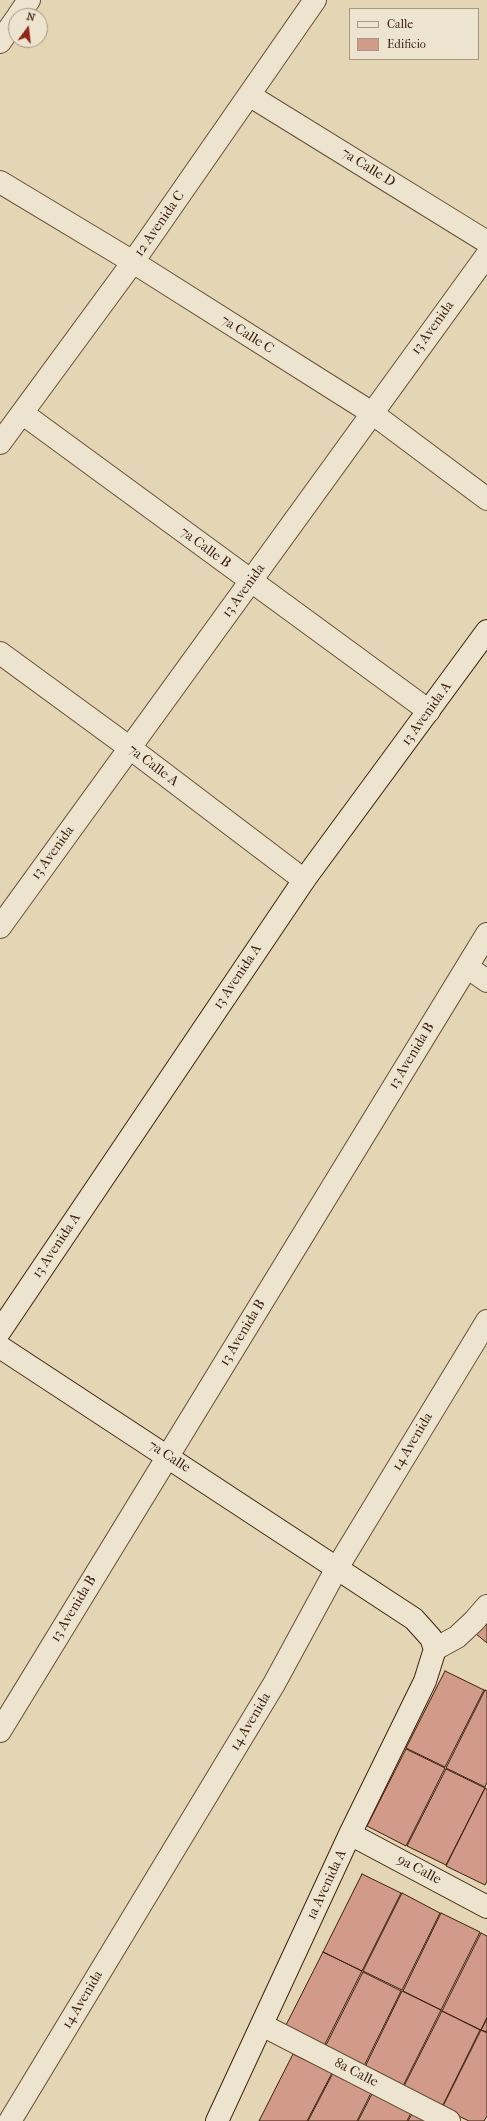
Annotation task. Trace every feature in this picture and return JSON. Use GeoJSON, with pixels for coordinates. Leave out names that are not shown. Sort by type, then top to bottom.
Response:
{"type":"FeatureCollection","features":[{"type":"Feature","properties":{"kind":"street","name":"12 Avenida C"},"geometry":{"type":"LineString","coordinates":[[0,444],[133,262],[315,0]]}},
{"type":"Feature","properties":{"kind":"street"},"geometry":{"type":"LineString","coordinates":[[0,42],[8,30]]}},
{"type":"Feature","properties":{"kind":"street","name":"7a Calle D"},"geometry":{"type":"LineString","coordinates":[[249,95],[487,242]]}},
{"type":"Feature","properties":{"kind":"street","name":"7a Calle C"},"geometry":{"type":"LineString","coordinates":[[0,182],[133,262],[372,413],[487,499]]}},
{"type":"Feature","properties":{"kind":"street","name":"13 Avenida"},"geometry":{"type":"LineString","coordinates":[[0,927],[487,255]]}},
{"type":"Feature","properties":{"kind":"street","name":"7a Calle B"},"geometry":{"type":"LineString","coordinates":[[22,413],[429,711]]}},
{"type":"Feature","properties":{"kind":"street","name":"13 Avenida A"},"geometry":{"type":"LineString","coordinates":[[0,1331],[304,880],[487,631]]}},
{"type":"Feature","properties":{"kind":"street","name":"7a Calle A"},"geometry":{"type":"LineString","coordinates":[[0,653],[130,748],[304,880]]}},
{"type":"Feature","properties":{"kind":"street","name":"13 Avenida B"},"geometry":{"type":"LineString","coordinates":[[0,1731],[487,934]]}},
{"type":"Feature","properties":{"kind":"street"},"geometry":{"type":"LineString","coordinates":[[467,966],[487,981]]}},
{"type":"Feature","properties":{"kind":"street","name":"14 Avenida"},"geometry":{"type":"LineString","coordinates":[[10,2121],[274,1684],[337,1568],[487,1321]]}},
{"type":"Feature","properties":{"kind":"street","name":"7a Calle"},"geometry":{"type":"LineString","coordinates":[[0,1347],[337,1568]]}},
{"type":"Feature","properties":{"kind":"street"},"geometry":{"type":"LineString","coordinates":[[337,1568],[414,1619],[426,1631],[435,1649],[457,1636],[474,1622],[487,1606]]}},
{"type":"Feature","properties":{"kind":"street","name":"1a Avenida A"},"geometry":{"type":"LineString","coordinates":[[217,2121],[350,1834],[425,1681],[435,1649]]}},
{"type":"Feature","properties":{"kind":"street","name":"9a Calle"},"geometry":{"type":"LineString","coordinates":[[350,1834],[487,1906]]}},
{"type":"Feature","properties":{"kind":"street","name":"8a Calle"},"geometry":{"type":"LineString","coordinates":[[262,2025],[449,2121]]}},
{"type":"Feature","properties":{"kind":"building"},"geometry":{"type":"Polygon","coordinates":[[[487,1618],[487,1643],[475,1633],[487,1618]]]}},
{"type":"Feature","properties":{"kind":"building"},"geometry":{"type":"Polygon","coordinates":[[[445,1671],[484,1690],[445,1767],[406,1748],[445,1671]]]}},
{"type":"Feature","properties":{"kind":"building"},"geometry":{"type":"Polygon","coordinates":[[[485,1690],[487,1691],[487,1782],[485,1787],[446,1768],[485,1690]]]}},
{"type":"Feature","properties":{"kind":"building"},"geometry":{"type":"Polygon","coordinates":[[[406,1749],[445,1768],[406,1846],[367,1826],[406,1749]]]}},
{"type":"Feature","properties":{"kind":"building"},"geometry":{"type":"Polygon","coordinates":[[[446,1769],[485,1788],[446,1865],[407,1846],[446,1769]]]}},
{"type":"Feature","properties":{"kind":"building"},"geometry":{"type":"Polygon","coordinates":[[[485,1788],[487,1789],[487,1881],[485,1885],[446,1866],[485,1788]]]}},
{"type":"Feature","properties":{"kind":"building"},"geometry":{"type":"Polygon","coordinates":[[[362,1874],[401,1893],[362,1971],[323,1952],[362,1874]]]}},
{"type":"Feature","properties":{"kind":"building"},"geometry":{"type":"Polygon","coordinates":[[[402,1893],[440,1913],[402,1990],[363,1971],[402,1893]]]}},
{"type":"Feature","properties":{"kind":"building"},"geometry":{"type":"Polygon","coordinates":[[[441,1913],[480,1932],[441,2010],[403,1991],[441,1913]]]}},
{"type":"Feature","properties":{"kind":"building"},"geometry":{"type":"Polygon","coordinates":[[[481,1933],[487,1936],[487,2017],[481,2030],[442,2011],[481,1933]]]}},
{"type":"Feature","properties":{"kind":"building"},"geometry":{"type":"Polygon","coordinates":[[[323,1952],[362,1971],[323,2048],[284,2029],[323,1952]]]}},
{"type":"Feature","properties":{"kind":"building"},"geometry":{"type":"Polygon","coordinates":[[[363,1972],[401,1991],[363,2068],[324,2049],[363,1972]]]}},
{"type":"Feature","properties":{"kind":"building"},"geometry":{"type":"Polygon","coordinates":[[[402,1991],[441,2010],[402,2088],[364,2069],[402,1991]]]}},
{"type":"Feature","properties":{"kind":"building"},"geometry":{"type":"Polygon","coordinates":[[[442,2011],[480,2030],[442,2107],[403,2088],[442,2011]]]}},
{"type":"Feature","properties":{"kind":"building"},"geometry":{"type":"Polygon","coordinates":[[[487,2019],[487,2032],[481,2030],[487,2019]]]}},
{"type":"Feature","properties":{"kind":"building"},"geometry":{"type":"Polygon","coordinates":[[[481,2030],[487,2033],[487,2116],[484,2121],[469,2121],[442,2108],[481,2030]]]}},
{"type":"Feature","properties":{"kind":"building"},"geometry":{"type":"Polygon","coordinates":[[[293,2054],[332,2073],[307,2121],[259,2121],[293,2054]]]}},
{"type":"Feature","properties":{"kind":"building"},"geometry":{"type":"Polygon","coordinates":[[[333,2073],[371,2093],[357,2121],[308,2121],[333,2073]]]}},
{"type":"Feature","properties":{"kind":"building"},"geometry":{"type":"Polygon","coordinates":[[[372,2094],[411,2113],[407,2121],[358,2121],[372,2094]]]}},
{"type":"Feature","properties":{"kind":"building"},"geometry":{"type":"Polygon","coordinates":[[[412,2114],[426,2121],[408,2121],[412,2114]]]}}]}
